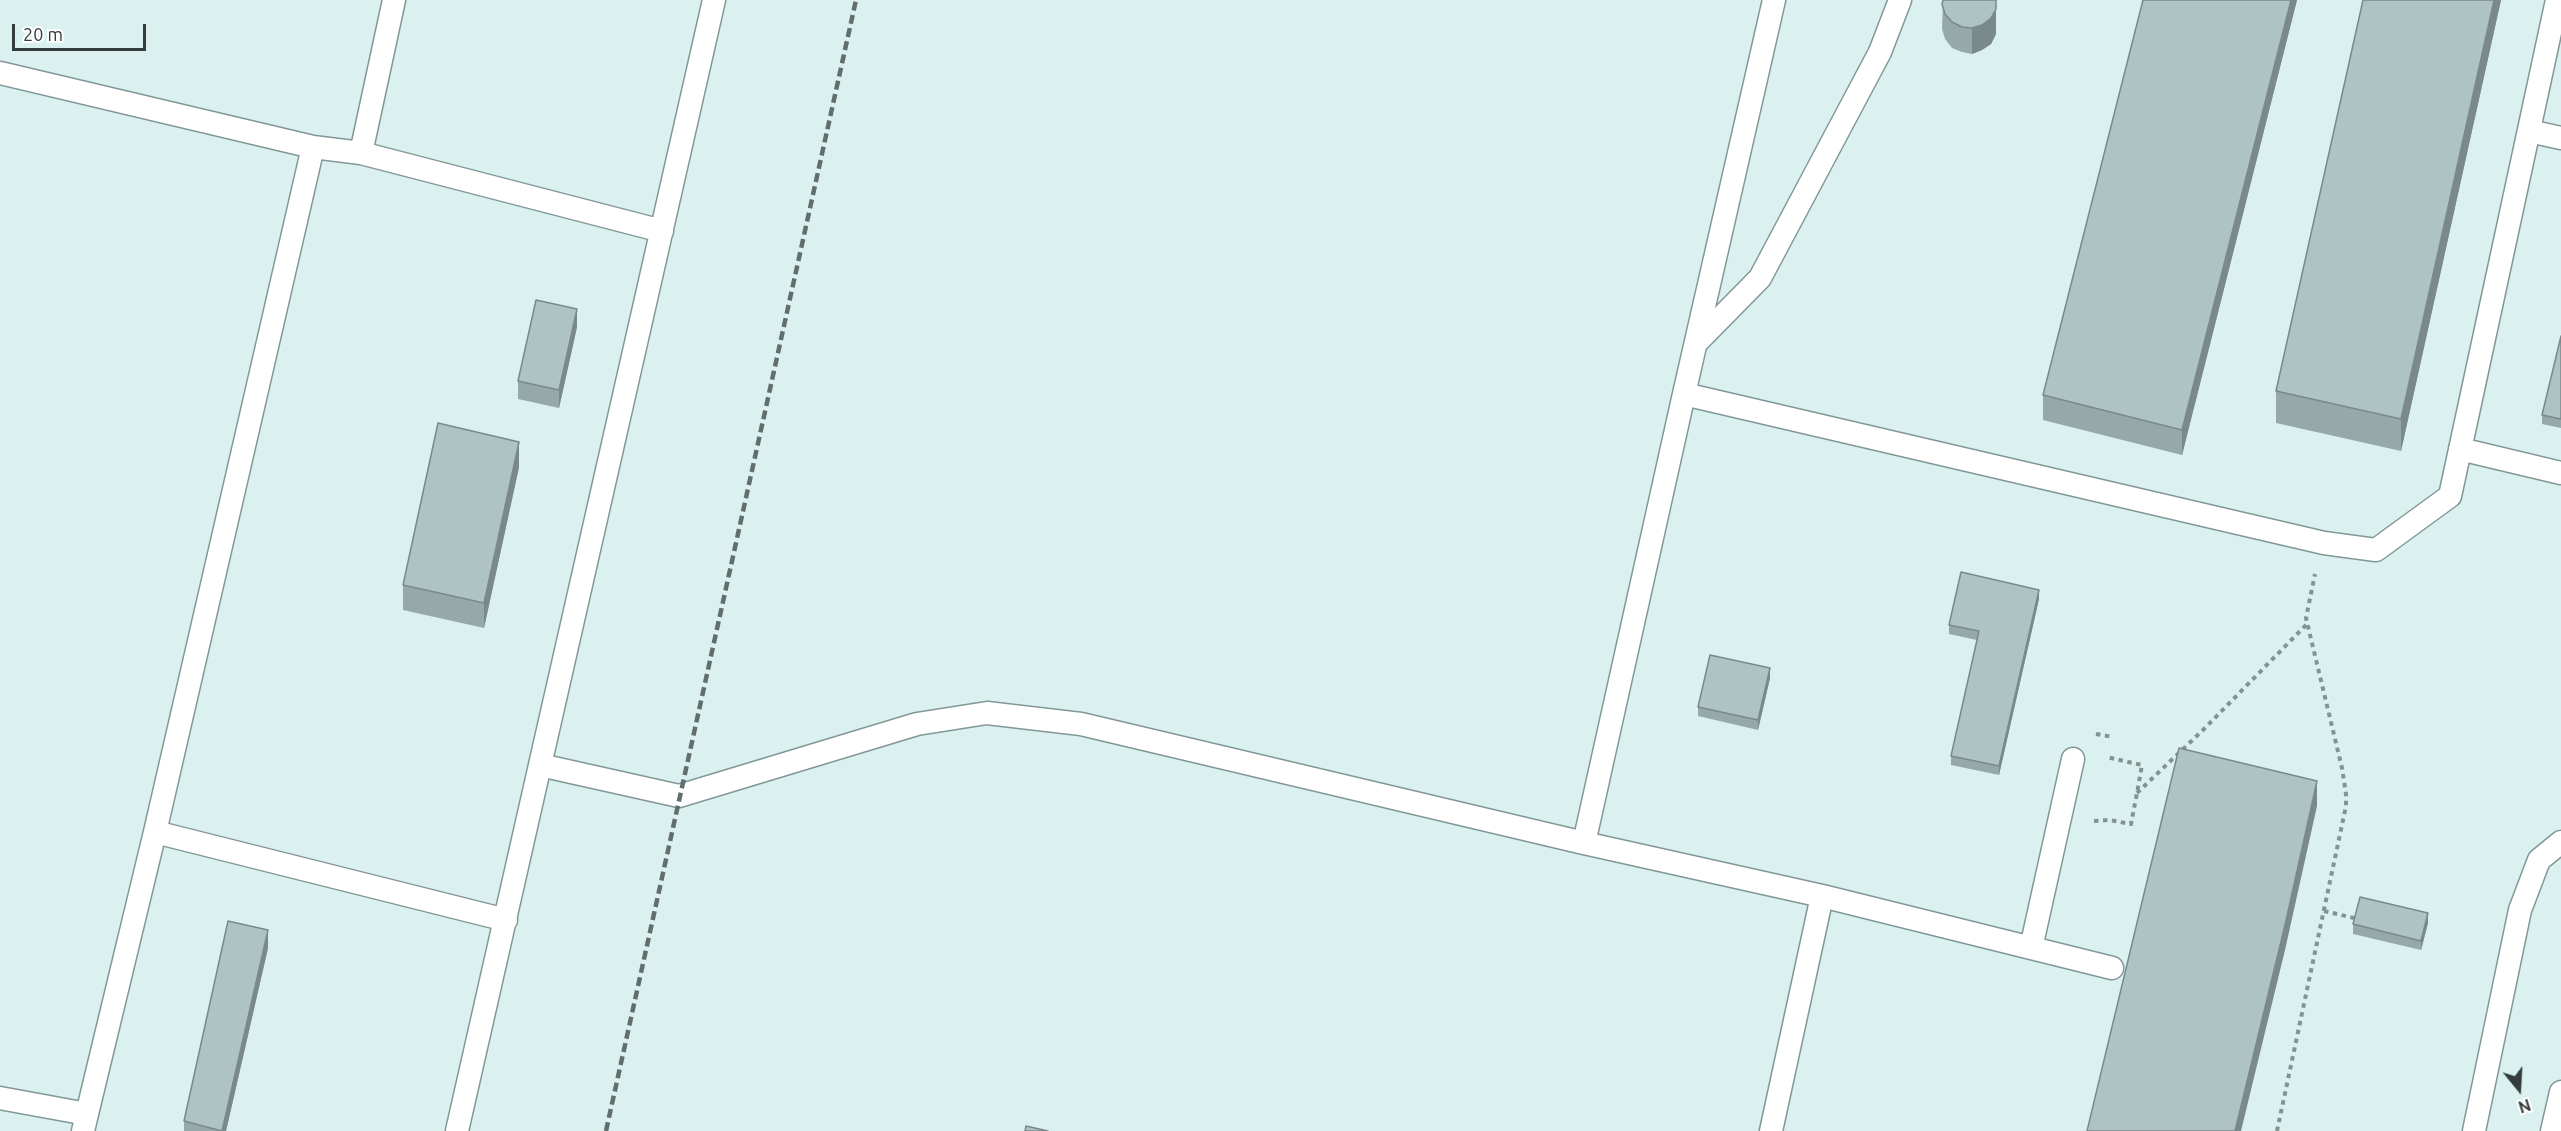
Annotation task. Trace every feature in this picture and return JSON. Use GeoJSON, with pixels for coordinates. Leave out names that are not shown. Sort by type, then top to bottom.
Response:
{"type":"FeatureCollection","features":[{"type":"Feature","properties":{"kind":"lane"},"geometry":{"type":"LineString","coordinates":[[361,153],[394,0]]}},
{"type":"Feature","properties":{"kind":"lane"},"geometry":{"type":"LineString","coordinates":[[458,1131],[714,0]]}},
{"type":"Feature","properties":{"kind":"lane"},"geometry":{"type":"LineString","coordinates":[[1584,843],[1774,0]]}},
{"type":"Feature","properties":{"kind":"lane"},"geometry":{"type":"LineString","coordinates":[[1696,343],[1760,278],[1880,52],[1900,0]]}},
{"type":"Feature","properties":{"kind":"lane"},"geometry":{"type":"LineString","coordinates":[[1684,394],[2324,543],[2376,550],[2450,496],[2558,0]]}},
{"type":"Feature","properties":{"kind":"lane"},"geometry":{"type":"LineString","coordinates":[[0,73],[313,147],[361,153],[662,231]]}},
{"type":"Feature","properties":{"kind":"lane"},"geometry":{"type":"LineString","coordinates":[[2529,131],[2561,138]]}},
{"type":"Feature","properties":{"kind":"lane"},"geometry":{"type":"LineString","coordinates":[[0,1098],[85,1123],[155,832],[313,147]]}},
{"type":"Feature","properties":{"kind":"lane"},"geometry":{"type":"LineString","coordinates":[[2460,449],[2561,473]]}},
{"type":"Feature","properties":{"kind":"lane"},"geometry":{"type":"LineString","coordinates":[[540,765],[679,796],[917,724],[987,713],[1081,724],[1584,843],[1822,896],[2112,968]]}},
{"type":"Feature","properties":{"kind":"lane"},"geometry":{"type":"LineString","coordinates":[[2031,948],[2073,759]]}},
{"type":"Feature","properties":{"kind":"lane"},"geometry":{"type":"LineString","coordinates":[[155,832],[506,920]]}},
{"type":"Feature","properties":{"kind":"lane"},"geometry":{"type":"LineString","coordinates":[[2474,1131],[2520,910],[2539,860],[2561,842]]}},
{"type":"Feature","properties":{"kind":"lane"},"geometry":{"type":"LineString","coordinates":[[1771,1131],[1822,896]]}},
{"type":"Feature","properties":{"kind":"lane"},"geometry":{"type":"LineString","coordinates":[[2552,1131],[2561,1092]]}},
{"type":"Feature","properties":{"kind":"path"},"geometry":{"type":"LineString","coordinates":[[2277,1131],[2346,806],[2346,794],[2307,624],[2306,614],[2314,575]]}},
{"type":"Feature","properties":{"kind":"path"},"geometry":{"type":"LineString","coordinates":[[2137,793],[2203,730],[2307,624]]}},
{"type":"Feature","properties":{"kind":"path"},"geometry":{"type":"LineString","coordinates":[[2092,832],[2095,820],[2131,824],[2142,765],[2104,756]]}},
{"type":"Feature","properties":{"kind":"path"},"geometry":{"type":"LineString","coordinates":[[2324,910],[2354,918]]}},
{"type":"Feature","properties":{"kind":"building"},"geometry":{"type":"Polygon","coordinates":[[[1943,0],[1996,0],[1996,9],[1991,18],[1982,25],[1972,28],[1962,27],[1952,22],[1945,14],[1943,0]]]}},
{"type":"Feature","properties":{"kind":"building"},"geometry":{"type":"Polygon","coordinates":[[[2143,0],[2291,0],[2182,430],[2043,395],[2143,0]]]}},
{"type":"Feature","properties":{"kind":"building"},"geometry":{"type":"Polygon","coordinates":[[[2363,0],[2494,0],[2401,419],[2276,391],[2363,0]]]}},
{"type":"Feature","properties":{"kind":"building"},"geometry":{"type":"Polygon","coordinates":[[[536,300],[577,309],[559,390],[518,381],[536,300]]]}},
{"type":"Feature","properties":{"kind":"building"},"geometry":{"type":"Polygon","coordinates":[[[2561,336],[2561,419],[2542,415],[2561,336]]]}},
{"type":"Feature","properties":{"kind":"building"},"geometry":{"type":"Polygon","coordinates":[[[438,423],[519,442],[484,603],[403,585],[438,423]]]}},
{"type":"Feature","properties":{"kind":"building"},"geometry":{"type":"Polygon","coordinates":[[[1961,572],[2039,590],[1999,766],[1951,756],[1979,631],[1949,625],[1961,572]]]}},
{"type":"Feature","properties":{"kind":"building"},"geometry":{"type":"Polygon","coordinates":[[[1710,655],[1770,668],[1758,720],[1698,707],[1710,655]]]}},
{"type":"Feature","properties":{"kind":"building"},"geometry":{"type":"Polygon","coordinates":[[[2179,748],[2317,781],[2285,925],[2235,1131],[2087,1131],[2179,748]]]}},
{"type":"Feature","properties":{"kind":"building"},"geometry":{"type":"Polygon","coordinates":[[[2360,897],[2428,913],[2421,941],[2353,924],[2360,897]]]}},
{"type":"Feature","properties":{"kind":"building"},"geometry":{"type":"Polygon","coordinates":[[[228,921],[268,930],[222,1131],[184,1121],[228,921]]]}},
{"type":"Feature","properties":{"kind":"building"},"geometry":{"type":"Polygon","coordinates":[[[1026,1126],[1048,1131],[1025,1131],[1026,1126]]]}},
{"type":"Feature","properties":{"kind":"railway"},"geometry":{"type":"LineString","coordinates":[[606,1131],[856,0]]}}]}
